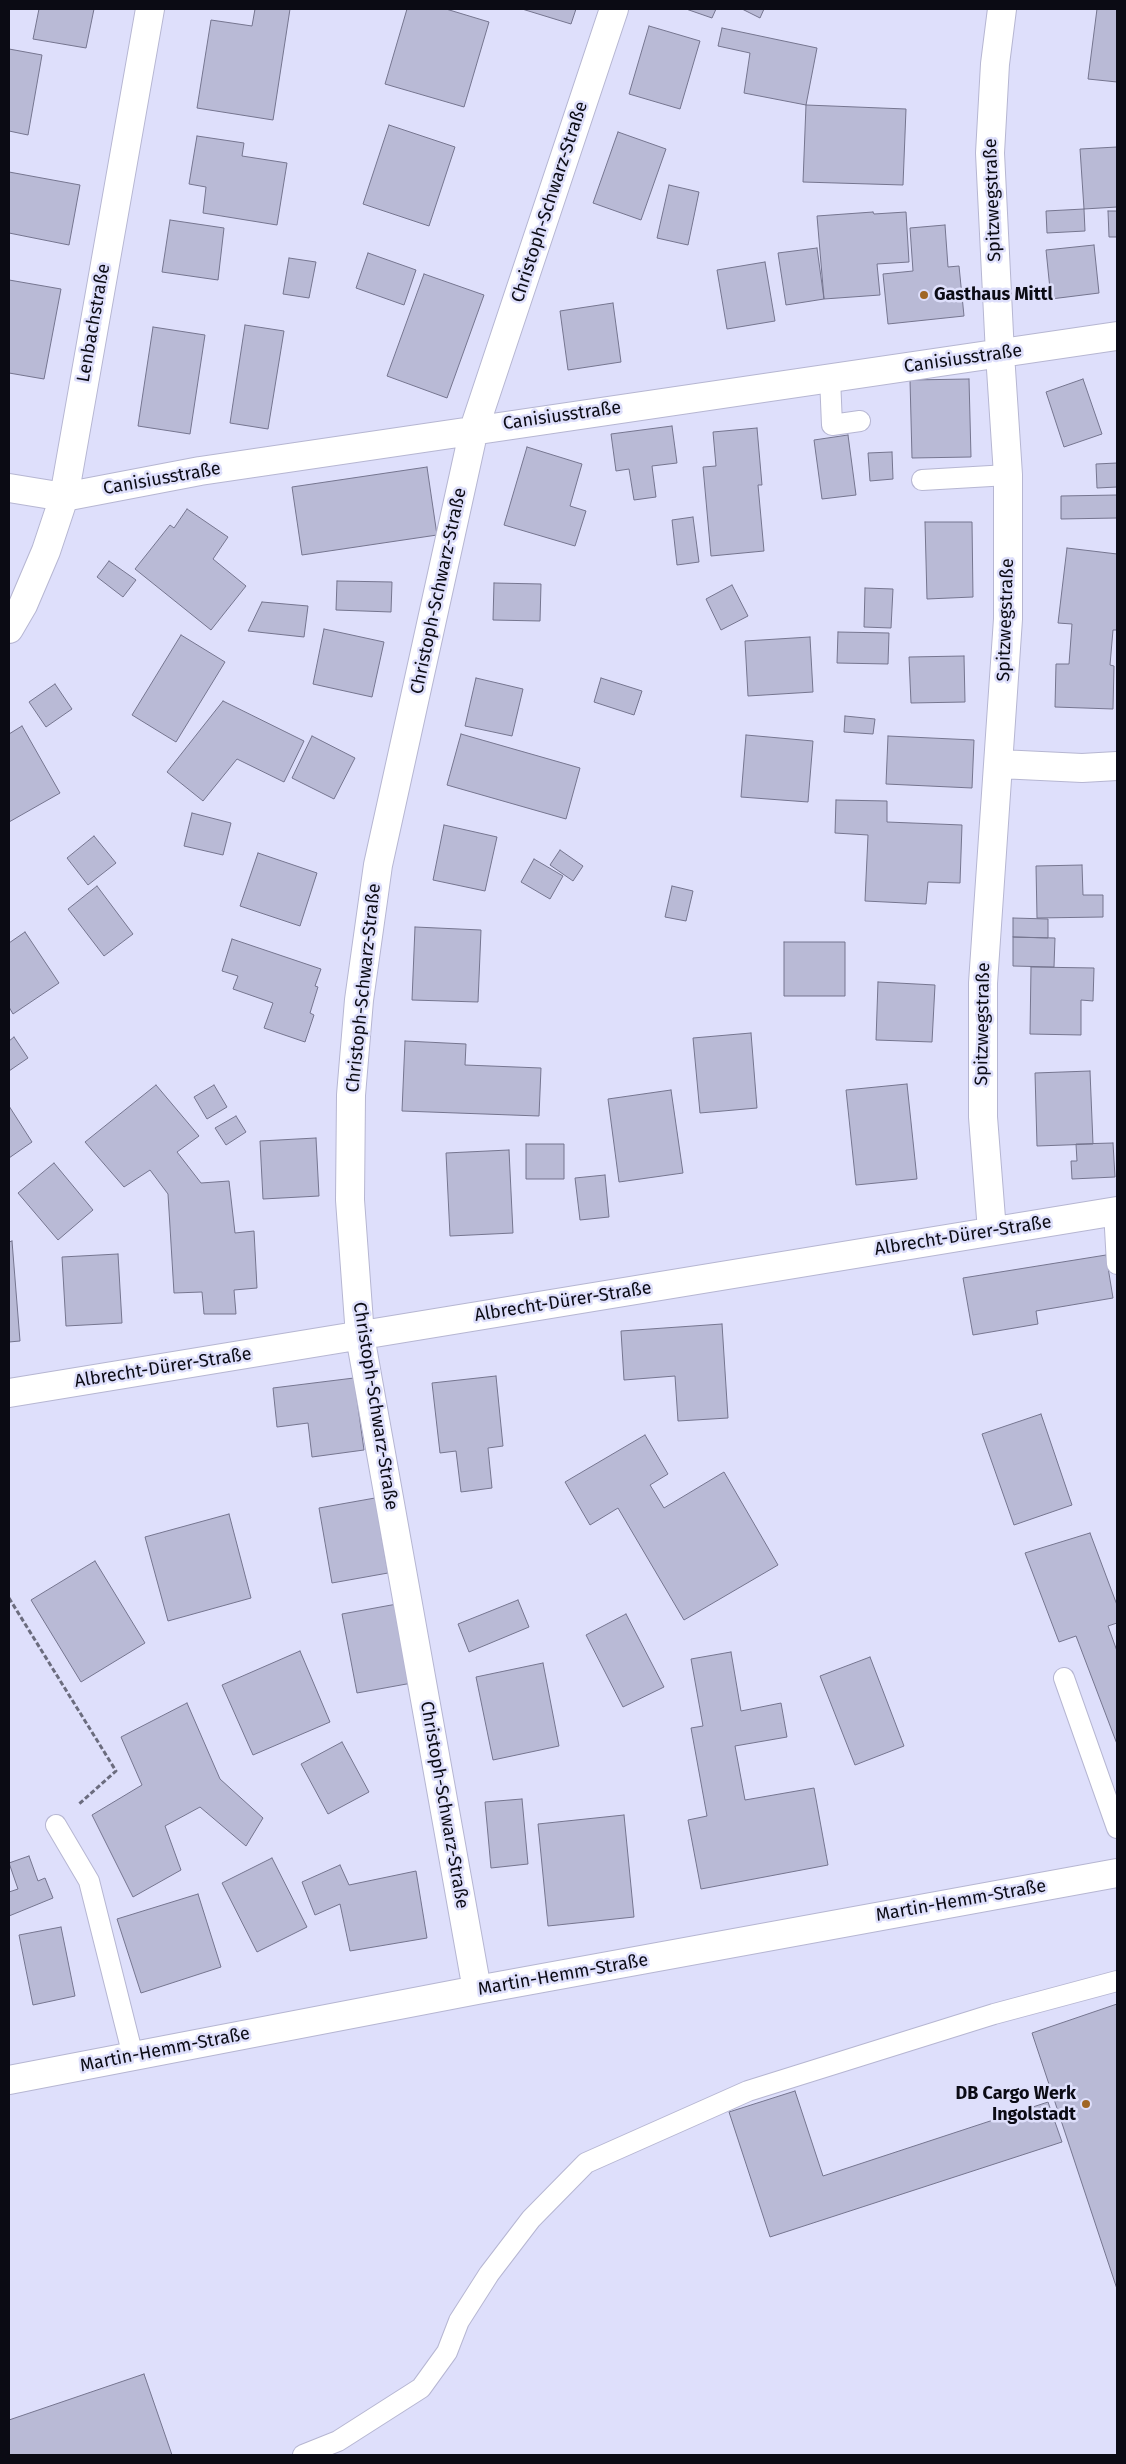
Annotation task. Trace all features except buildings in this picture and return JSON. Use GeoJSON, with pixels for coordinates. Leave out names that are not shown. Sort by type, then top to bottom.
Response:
{"type":"FeatureCollection","features":[{"type":"Feature","properties":{"kind":"street","name":"Lenbachstraße"},"geometry":{"type":"LineString","coordinates":[[9,629],[23,605],[46,551],[64,497],[150,9]]}},
{"type":"Feature","properties":{"kind":"street","name":"Christoph-Schwarz-Straße"},"geometry":{"type":"LineString","coordinates":[[477,1990],[360,1336],[350,1200],[351,1095],[359,1000],[378,865],[474,429],[614,9]]}},
{"type":"Feature","properties":{"kind":"street","name":"Spitzwegstraße"},"geometry":{"type":"LineString","coordinates":[[992,1231],[983,1117],[983,983],[989,871],[1000,764],[1008,619],[1008,475],[990,152],[995,64],[1002,9]]}},
{"type":"Feature","properties":{"kind":"street","name":"Canisiusstraße"},"geometry":{"type":"LineString","coordinates":[[9,488],[64,497],[200,471],[474,429],[1117,336]]}},
{"type":"Feature","properties":{"kind":"street"},"geometry":{"type":"LineString","coordinates":[[1000,764],[1082,768],[1117,766]]}},
{"type":"Feature","properties":{"kind":"street","name":"Albrecht-Dürer-Straße"},"geometry":{"type":"LineString","coordinates":[[9,1392],[1116,1211]]}},
{"type":"Feature","properties":{"kind":"street","name":"Martin-Hemm-Straße"},"geometry":{"type":"LineString","coordinates":[[9,2080],[477,1990],[1117,1873]]}},
{"type":"Feature","properties":{"kind":"lane"},"geometry":{"type":"LineString","coordinates":[[830,378],[832,425],[860,421]]}},
{"type":"Feature","properties":{"kind":"lane"},"geometry":{"type":"LineString","coordinates":[[922,480],[1008,475]]}},
{"type":"Feature","properties":{"kind":"lane"},"geometry":{"type":"LineString","coordinates":[[1116,1211],[1117,1264]]}},
{"type":"Feature","properties":{"kind":"lane"},"geometry":{"type":"LineString","coordinates":[[1064,1678],[1117,1828]]}},
{"type":"Feature","properties":{"kind":"lane"},"geometry":{"type":"LineString","coordinates":[[56,1825],[89,1881],[133,2056]]}},
{"type":"Feature","properties":{"kind":"lane"},"geometry":{"type":"LineString","coordinates":[[303,2455],[338,2441],[421,2388],[447,2352],[459,2321],[489,2274],[531,2219],[586,2163],[748,2091],[994,2014],[1117,1981]]}},
{"type":"Feature","properties":{"kind":"path"},"geometry":{"type":"LineString","coordinates":[[9,1598],[116,1771],[56,1825]]}},
{"type":"Feature","properties":{"kind":"place","name":"Gasthaus Mittl"},"geometry":{"type":"Point","coordinates":[924,295]}},
{"type":"Feature","properties":{"kind":"place","name":"DB Cargo Werk Ingolstadt"},"geometry":{"type":"Point","coordinates":[1086,2104]}}]}
